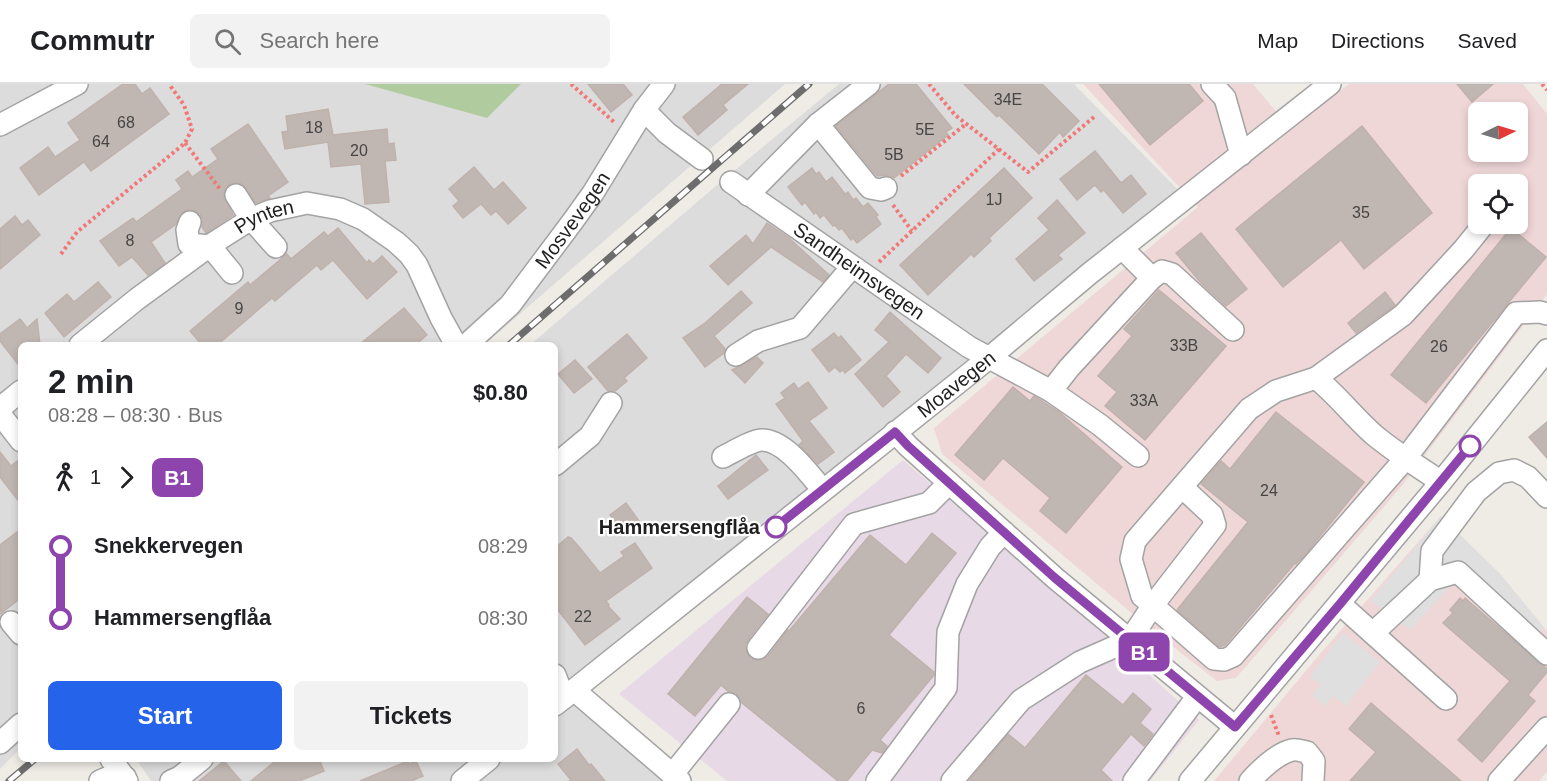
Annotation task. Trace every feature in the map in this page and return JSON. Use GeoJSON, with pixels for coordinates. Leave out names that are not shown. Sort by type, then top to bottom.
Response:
{"type":"FeatureCollection","features":[{"type":"Feature","properties":{"kind":"street"},"geometry":{"type":"LineString","coordinates":[[0,125],[77,84]]}},
{"type":"Feature","properties":{"kind":"street","name":"Mosvevegen"},"geometry":{"type":"LineString","coordinates":[[469,342],[510,304],[593,193],[627,135],[664,84]]}},
{"type":"Feature","properties":{"kind":"street"},"geometry":{"type":"LineString","coordinates":[[747,195],[818,124],[869,84]]}},
{"type":"Feature","properties":{"kind":"street"},"geometry":{"type":"LineString","coordinates":[[1212,84],[1225,99],[1241,155]]}},
{"type":"Feature","properties":{"kind":"street","name":"Moavegen"},"geometry":{"type":"LineString","coordinates":[[564,697],[989,358],[1122,248],[1330,84]]}},
{"type":"Feature","properties":{"kind":"street"},"geometry":{"type":"LineString","coordinates":[[644,110],[667,133],[702,159]]}},
{"type":"Feature","properties":{"kind":"street"},"geometry":{"type":"LineString","coordinates":[[818,124],[870,189],[884,189]]}},
{"type":"Feature","properties":{"kind":"street","name":"Sandheimsvegen"},"geometry":{"type":"LineString","coordinates":[[730,182],[969,347],[1051,391],[1100,425],[1138,456]]}},
{"type":"Feature","properties":{"kind":"street"},"geometry":{"type":"LineString","coordinates":[[231,196],[276,247]]}},
{"type":"Feature","properties":{"kind":"street","name":"Pynten"},"geometry":{"type":"LineString","coordinates":[[83,342],[106,322],[251,219],[270,211],[307,203],[339,210],[363,219],[396,242],[417,265],[454,342]]}},
{"type":"Feature","properties":{"kind":"street"},"geometry":{"type":"LineString","coordinates":[[190,222],[187,230],[189,244],[210,246],[232,273]]}},
{"type":"Feature","properties":{"kind":"street"},"geometry":{"type":"LineString","coordinates":[[1476,234],[1403,315],[1316,378],[1276,391],[1250,409],[1135,541],[1131,559],[1142,596],[1214,659],[1224,660],[1233,656],[1405,459],[1516,313],[1547,314]]}},
{"type":"Feature","properties":{"kind":"street"},"geometry":{"type":"LineString","coordinates":[[1122,248],[1152,278]]}},
{"type":"Feature","properties":{"kind":"street"},"geometry":{"type":"LineString","coordinates":[[1051,391],[1069,368],[1152,278],[1162,271],[1172,274],[1233,330]]}},
{"type":"Feature","properties":{"kind":"street"},"geometry":{"type":"LineString","coordinates":[[736,355],[758,341],[800,328],[858,272]]}},
{"type":"Feature","properties":{"kind":"street"},"geometry":{"type":"LineString","coordinates":[[1190,781],[1340,604],[1547,350]]}},
{"type":"Feature","properties":{"kind":"street"},"geometry":{"type":"LineString","coordinates":[[1316,378],[1372,433],[1405,459],[1441,482]]}},
{"type":"Feature","properties":{"kind":"street"},"geometry":{"type":"LineString","coordinates":[[0,408],[18,395]]}},
{"type":"Feature","properties":{"kind":"street"},"geometry":{"type":"LineString","coordinates":[[558,463],[590,436],[611,403]]}},
{"type":"Feature","properties":{"kind":"street"},"geometry":{"type":"LineString","coordinates":[[0,414],[18,437]]}},
{"type":"Feature","properties":{"kind":"street"},"geometry":{"type":"LineString","coordinates":[[895,432],[1004,532],[1235,727]]}},
{"type":"Feature","properties":{"kind":"street"},"geometry":{"type":"LineString","coordinates":[[723,457],[760,440],[767,441],[778,445],[791,455],[823,490]]}},
{"type":"Feature","properties":{"kind":"street"},"geometry":{"type":"LineString","coordinates":[[1430,580],[1432,551],[1476,492],[1499,474],[1514,470],[1528,477],[1547,497]]}},
{"type":"Feature","properties":{"kind":"street"},"geometry":{"type":"LineString","coordinates":[[758,648],[854,524],[929,503],[949,483]]}},
{"type":"Feature","properties":{"kind":"street"},"geometry":{"type":"LineString","coordinates":[[952,781],[1021,700],[1080,662],[1130,640],[1153,605],[1215,525],[1212,515],[1182,487]]}},
{"type":"Feature","properties":{"kind":"street"},"geometry":{"type":"LineString","coordinates":[[877,781],[946,688],[948,632],[967,584],[990,547],[1004,532]]}},
{"type":"Feature","properties":{"kind":"street"},"geometry":{"type":"LineString","coordinates":[[1373,633],[1430,580],[1458,572],[1547,654]]}},
{"type":"Feature","properties":{"kind":"street"},"geometry":{"type":"LineString","coordinates":[[1340,604],[1446,699]]}},
{"type":"Feature","properties":{"kind":"street"},"geometry":{"type":"LineString","coordinates":[[558,682],[564,697],[676,778],[729,704]]}},
{"type":"Feature","properties":{"kind":"street"},"geometry":{"type":"LineString","coordinates":[[1134,781],[1197,697]]}},
{"type":"Feature","properties":{"kind":"street"},"geometry":{"type":"LineString","coordinates":[[1,741],[18,727]]}},
{"type":"Feature","properties":{"kind":"street"},"geometry":{"type":"LineString","coordinates":[[1499,781],[1547,728]]}},
{"type":"Feature","properties":{"kind":"street"},"geometry":{"type":"LineString","coordinates":[[1250,781],[1260,770],[1293,750],[1306,752],[1314,760],[1313,781]]}},
{"type":"Feature","properties":{"kind":"street"},"geometry":{"type":"LineString","coordinates":[[113,762],[126,779]]}},
{"type":"Feature","properties":{"kind":"street"},"geometry":{"type":"LineString","coordinates":[[171,781],[180,777],[198,762]]}},
{"type":"Feature","properties":{"kind":"street"},"geometry":{"type":"LineString","coordinates":[[462,781],[485,762]]}},
{"type":"Feature","properties":{"kind":"street"},"geometry":{"type":"LineString","coordinates":[[100,781],[107,778],[126,779]]}},
{"type":"Feature","properties":{"kind":"path"},"geometry":{"type":"LineString","coordinates":[[61,254],[77,232],[185,143],[192,129],[184,105],[169,84]]}},
{"type":"Feature","properties":{"kind":"path"},"geometry":{"type":"LineString","coordinates":[[571,84],[627,135]]}},
{"type":"Feature","properties":{"kind":"path"},"geometry":{"type":"LineString","coordinates":[[930,84],[955,115],[1028,172],[1094,117]]}},
{"type":"Feature","properties":{"kind":"path"},"geometry":{"type":"LineString","coordinates":[[1542,84],[1547,90]]}},
{"type":"Feature","properties":{"kind":"path"},"geometry":{"type":"LineString","coordinates":[[912,231],[884,189],[966,124]]}},
{"type":"Feature","properties":{"kind":"path"},"geometry":{"type":"LineString","coordinates":[[185,143],[231,196]]}},
{"type":"Feature","properties":{"kind":"path"},"geometry":{"type":"LineString","coordinates":[[858,272],[912,231],[999,149]]}},
{"type":"Feature","properties":{"kind":"path"},"geometry":{"type":"LineString","coordinates":[[1268,709],[1280,738],[1282,755]]}},
{"type":"Feature","properties":{"kind":"shaded area"},"geometry":{"type":"Polygon","coordinates":[[[0,84],[785,84],[487,342],[18,342],[18,751],[0,769],[0,84]]]}},
{"type":"Feature","properties":{"kind":"shaded area"},"geometry":{"type":"Polygon","coordinates":[[[839,84],[1074,84],[1182,194],[577,679],[674,781],[151,781],[138,762],[558,762],[558,342],[534,342],[839,84]]]}},
{"type":"Feature","properties":{"kind":"shaded area"},"geometry":{"type":"Polygon","coordinates":[[[1083,84],[1253,84],[1291,129],[1349,84],[1523,84],[1547,114],[1547,294],[1401,487],[1236,678],[1217,681],[1153,631],[942,454],[934,428],[1198,207],[1083,84]]]}},
{"type":"Feature","properties":{"kind":"shaded area"},"geometry":{"type":"Polygon","coordinates":[[[903,460],[1067,600],[1199,720],[1150,781],[727,781],[619,694],[903,460]]]}},
{"type":"Feature","properties":{"kind":"shaded area"},"geometry":{"type":"Polygon","coordinates":[[[1441,516],[1501,575],[1547,631],[1547,772],[1539,781],[1214,781],[1319,655],[1441,516]]]}},
{"type":"Feature","properties":{"kind":"shaded area"},"geometry":{"type":"Polygon","coordinates":[[[1441,516],[1501,575],[1544,628],[1536,636],[1465,570],[1410,630],[1371,601],[1441,516]]]}},
{"type":"Feature","properties":{"kind":"shaded area"},"geometry":{"type":"Polygon","coordinates":[[[1343,633],[1380,662],[1346,706],[1333,696],[1325,706],[1312,695],[1321,685],[1310,676],[1343,633]]]}},
{"type":"Feature","properties":{"kind":"green space"},"geometry":{"type":"Polygon","coordinates":[[[365,84],[521,84],[487,118],[365,84]]]}},
{"type":"Feature","properties":{"kind":"building"},"geometry":{"type":"Polygon","coordinates":[[[123,84],[135,84],[142,94],[150,88],[169,114],[91,171],[84,162],[39,195],[20,168],[48,147],[55,157],[80,140],[68,123],[123,84]]]}},
{"type":"Feature","properties":{"kind":"building"},"geometry":{"type":"Polygon","coordinates":[[[588,84],[623,84],[632,95],[611,112],[588,84]]]}},
{"type":"Feature","properties":{"kind":"building"},"geometry":{"type":"Polygon","coordinates":[[[722,84],[748,84],[723,105],[727,110],[698,135],[683,117],[722,84]]]}},
{"type":"Feature","properties":{"kind":"building"},"geometry":{"type":"Polygon","coordinates":[[[889,84],[916,84],[952,128],[946,132],[948,135],[894,178],[887,175],[877,176],[836,126],[889,84]]]}},
{"type":"Feature","properties":{"kind":"building"},"geometry":{"type":"Polygon","coordinates":[[[964,84],[1042,84],[1079,121],[1063,137],[1060,132],[1039,154],[964,84]]]}},
{"type":"Feature","properties":{"kind":"building"},"geometry":{"type":"Polygon","coordinates":[[[1099,84],[1189,84],[1203,101],[1150,145],[1099,84]]]}},
{"type":"Feature","properties":{"kind":"building"},"geometry":{"type":"Polygon","coordinates":[[[1457,84],[1493,84],[1472,102],[1457,84]]]}},
{"type":"Feature","properties":{"kind":"building"},"geometry":{"type":"Polygon","coordinates":[[[328,109],[333,135],[387,129],[388,144],[394,143],[396,160],[385,161],[389,202],[365,204],[361,164],[331,167],[328,142],[285,149],[282,132],[288,131],[286,116],[328,109]]]}},
{"type":"Feature","properties":{"kind":"building"},"geometry":{"type":"Polygon","coordinates":[[[248,124],[288,182],[268,196],[270,198],[256,203],[242,184],[236,182],[230,184],[223,196],[233,215],[206,233],[202,227],[203,220],[200,214],[194,210],[187,210],[182,213],[175,225],[151,242],[165,263],[148,275],[132,257],[119,266],[100,241],[133,218],[136,222],[182,189],[176,180],[188,171],[192,177],[218,159],[211,149],[248,124]]]}},
{"type":"Feature","properties":{"kind":"building"},"geometry":{"type":"Polygon","coordinates":[[[1362,126],[1432,213],[1364,269],[1341,240],[1283,287],[1236,229],[1362,126]]]}},
{"type":"Feature","properties":{"kind":"building"},"geometry":{"type":"Polygon","coordinates":[[[1095,151],[1121,183],[1131,175],[1146,194],[1123,213],[1104,190],[1101,192],[1095,185],[1077,200],[1060,179],[1095,151]]]}},
{"type":"Feature","properties":{"kind":"building"},"geometry":{"type":"Polygon","coordinates":[[[474,167],[494,190],[503,182],[526,208],[508,224],[496,211],[491,215],[481,204],[463,218],[453,206],[459,201],[449,189],[474,167]]]}},
{"type":"Feature","properties":{"kind":"building"},"geometry":{"type":"Polygon","coordinates":[[[812,168],[816,174],[819,172],[826,182],[832,177],[845,194],[848,192],[853,200],[856,198],[863,207],[868,203],[878,215],[876,217],[881,224],[857,243],[853,238],[851,240],[842,228],[839,230],[835,225],[833,226],[824,215],[820,218],[805,202],[802,205],[788,187],[812,168]]]}},
{"type":"Feature","properties":{"kind":"building"},"geometry":{"type":"Polygon","coordinates":[[[1004,168],[1032,198],[989,238],[991,241],[974,257],[971,254],[928,295],[900,265],[1004,168]]]}},
{"type":"Feature","properties":{"kind":"building"},"geometry":{"type":"Polygon","coordinates":[[[1057,200],[1085,233],[1058,255],[1062,259],[1034,281],[1016,259],[1049,230],[1038,218],[1057,200]]]}},
{"type":"Feature","properties":{"kind":"building"},"geometry":{"type":"Polygon","coordinates":[[[15,216],[22,225],[28,220],[40,235],[0,269],[0,229],[15,216]]]}},
{"type":"Feature","properties":{"kind":"building"},"geometry":{"type":"Polygon","coordinates":[[[767,223],[789,238],[829,275],[823,282],[771,247],[728,285],[710,266],[746,235],[753,244],[767,223]]]}},
{"type":"Feature","properties":{"kind":"building"},"geometry":{"type":"Polygon","coordinates":[[[338,228],[367,263],[369,260],[373,264],[382,256],[397,272],[367,299],[333,260],[321,270],[317,265],[275,301],[272,298],[221,342],[199,342],[190,331],[248,282],[250,285],[287,254],[291,259],[324,232],[328,236],[338,228]]]}},
{"type":"Feature","properties":{"kind":"building"},"geometry":{"type":"Polygon","coordinates":[[[1201,233],[1247,289],[1226,306],[1201,283],[1176,253],[1201,233]]]}},
{"type":"Feature","properties":{"kind":"building"},"geometry":{"type":"Polygon","coordinates":[[[1506,234],[1518,234],[1546,257],[1426,403],[1391,375],[1506,234]]]}},
{"type":"Feature","properties":{"kind":"building"},"geometry":{"type":"Polygon","coordinates":[[[98,282],[111,297],[64,337],[45,313],[67,294],[74,302],[98,282]]]}},
{"type":"Feature","properties":{"kind":"building"},"geometry":{"type":"Polygon","coordinates":[[[1159,290],[1226,346],[1145,440],[1105,406],[1117,392],[1098,376],[1132,336],[1124,329],[1159,290]]]}},
{"type":"Feature","properties":{"kind":"building"},"geometry":{"type":"Polygon","coordinates":[[[741,291],[752,303],[714,336],[725,349],[724,353],[705,367],[683,338],[705,323],[741,291]]]}},
{"type":"Feature","properties":{"kind":"building"},"geometry":{"type":"Polygon","coordinates":[[[1385,292],[1395,305],[1356,333],[1348,323],[1385,292]]]}},
{"type":"Feature","properties":{"kind":"building"},"geometry":{"type":"Polygon","coordinates":[[[404,308],[427,335],[419,342],[363,342],[404,308]]]}},
{"type":"Feature","properties":{"kind":"building"},"geometry":{"type":"Polygon","coordinates":[[[890,312],[941,358],[928,373],[906,354],[886,376],[900,392],[883,407],[855,374],[889,342],[875,330],[890,312]]]}},
{"type":"Feature","properties":{"kind":"building"},"geometry":{"type":"Polygon","coordinates":[[[20,319],[27,328],[37,319],[40,342],[18,342],[18,364],[0,341],[0,334],[20,319]]]}},
{"type":"Feature","properties":{"kind":"building"},"geometry":{"type":"Polygon","coordinates":[[[834,333],[838,338],[841,336],[861,360],[845,373],[835,367],[829,372],[812,350],[834,333]]]}},
{"type":"Feature","properties":{"kind":"building"},"geometry":{"type":"Polygon","coordinates":[[[627,334],[647,358],[624,378],[627,381],[615,391],[608,391],[588,367],[627,334]]]}},
{"type":"Feature","properties":{"kind":"building"},"geometry":{"type":"Polygon","coordinates":[[[757,357],[763,363],[745,383],[732,370],[757,357]]]}},
{"type":"Feature","properties":{"kind":"building"},"geometry":{"type":"Polygon","coordinates":[[[575,360],[592,379],[574,393],[558,374],[575,360]]]}},
{"type":"Feature","properties":{"kind":"building"},"geometry":{"type":"Polygon","coordinates":[[[808,382],[827,408],[809,421],[834,452],[818,464],[799,445],[803,441],[776,404],[785,398],[781,393],[794,383],[798,389],[808,382]]]}},
{"type":"Feature","properties":{"kind":"building"},"geometry":{"type":"Polygon","coordinates":[[[1013,387],[1030,401],[1034,396],[1059,412],[1122,467],[1066,533],[1040,511],[1050,498],[1003,458],[984,480],[955,455],[1013,387]]]}},
{"type":"Feature","properties":{"kind":"building"},"geometry":{"type":"Polygon","coordinates":[[[1276,412],[1364,482],[1308,551],[1295,563],[1225,645],[1219,647],[1177,610],[1248,522],[1201,484],[1221,461],[1230,469],[1276,412]]]}},
{"type":"Feature","properties":{"kind":"building"},"geometry":{"type":"Polygon","coordinates":[[[1547,422],[1547,458],[1529,437],[1547,422]]]}},
{"type":"Feature","properties":{"kind":"building"},"geometry":{"type":"Polygon","coordinates":[[[0,452],[11,466],[18,460],[18,500],[0,477],[0,452]]]}},
{"type":"Feature","properties":{"kind":"building"},"geometry":{"type":"Polygon","coordinates":[[[756,455],[768,470],[728,499],[718,486],[756,455]]]}},
{"type":"Feature","properties":{"kind":"building"},"geometry":{"type":"Polygon","coordinates":[[[626,503],[639,521],[623,533],[610,515],[626,503]]]}},
{"type":"Feature","properties":{"kind":"building"},"geometry":{"type":"Polygon","coordinates":[[[18,531],[18,600],[0,614],[0,545],[18,531]]]}},
{"type":"Feature","properties":{"kind":"building"},"geometry":{"type":"Polygon","coordinates":[[[932,533],[956,553],[889,635],[934,672],[934,675],[880,740],[887,746],[882,753],[872,750],[847,781],[838,781],[741,702],[737,694],[729,692],[721,685],[695,716],[668,694],[747,597],[768,614],[745,647],[750,658],[762,660],[768,656],[870,535],[906,565],[932,533]]]}},
{"type":"Feature","properties":{"kind":"building"},"geometry":{"type":"Polygon","coordinates":[[[568,537],[571,538],[600,573],[624,556],[621,552],[635,543],[652,568],[606,601],[620,619],[585,645],[558,610],[558,545],[568,537]]]}},
{"type":"Feature","properties":{"kind":"building"},"geometry":{"type":"Polygon","coordinates":[[[1460,598],[1463,601],[1465,598],[1547,669],[1528,695],[1535,701],[1482,762],[1458,740],[1510,681],[1443,623],[1453,613],[1450,610],[1460,598]]]}},
{"type":"Feature","properties":{"kind":"building"},"geometry":{"type":"Polygon","coordinates":[[[1086,675],[1123,705],[1133,693],[1151,709],[1140,723],[1153,734],[1144,746],[1131,734],[1101,770],[1112,781],[969,781],[1008,734],[1025,748],[1086,675]]]}},
{"type":"Feature","properties":{"kind":"building"},"geometry":{"type":"Polygon","coordinates":[[[1371,703],[1461,781],[1350,781],[1376,752],[1349,729],[1371,703]]]}},
{"type":"Feature","properties":{"kind":"building"},"geometry":{"type":"Polygon","coordinates":[[[577,749],[605,781],[569,781],[571,780],[558,764],[577,749]]]}},
{"type":"Feature","properties":{"kind":"building"},"geometry":{"type":"Polygon","coordinates":[[[225,762],[241,781],[199,781],[225,762]]]}},
{"type":"Feature","properties":{"kind":"building"},"geometry":{"type":"Polygon","coordinates":[[[274,762],[320,762],[324,771],[299,781],[251,781],[274,762]]]}},
{"type":"Feature","properties":{"kind":"building"},"geometry":{"type":"Polygon","coordinates":[[[406,762],[409,764],[416,762],[423,776],[411,781],[360,781],[406,762]]]}},
{"type":"Feature","properties":{"kind":"railway"},"geometry":{"type":"LineString","coordinates":[[512,342],[809,84]]}},
{"type":"Feature","properties":{"kind":"railway"},"geometry":{"type":"LineString","coordinates":[[9,781],[31,762]]}},
{"type":"Feature","properties":{"kind":"bus line","name":"B1"},"geometry":{"type":"LineString","coordinates":[[776,527],[895,432],[1055,578],[1235,727],[1470,446]]}},
{"type":"Feature","properties":{"kind":"place","name":"Hammersengflåa"},"geometry":{"type":"Point","coordinates":[776,527]}}]}
